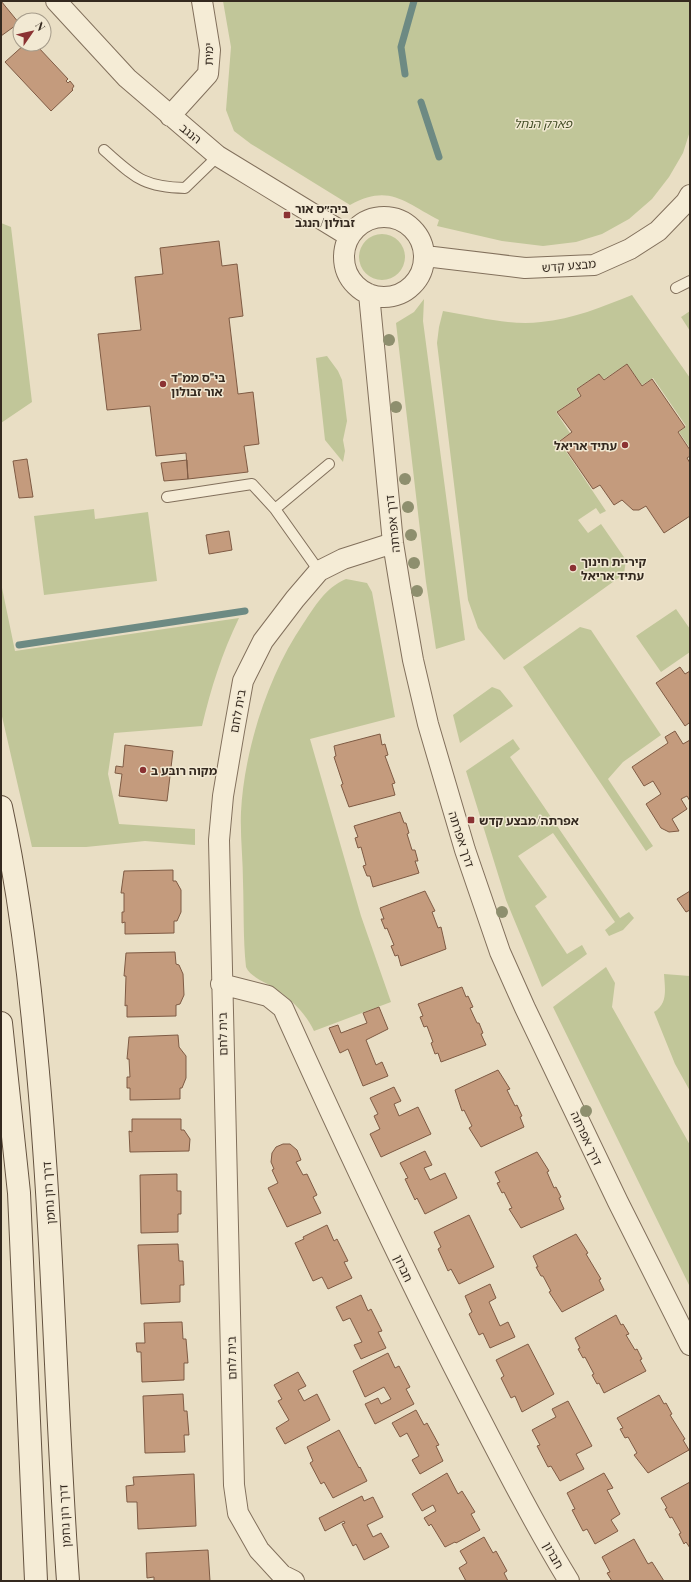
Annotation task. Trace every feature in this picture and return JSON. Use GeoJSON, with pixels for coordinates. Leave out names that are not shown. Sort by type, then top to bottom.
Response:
{"type":"FeatureCollection","features":[{"type":"Feature","properties":{"kind":"main road","name":"דרך רון נחמן"},"geometry":{"type":"LineString","coordinates":[[1,807],[19,903],[40,1084],[48,1196],[68,1581]]}},
{"type":"Feature","properties":{"kind":"main road"},"geometry":{"type":"LineString","coordinates":[[1,1023],[19,1193],[36,1581]]}},
{"type":"Feature","properties":{"kind":"street","name":"הנגב"},"geometry":{"type":"LineString","coordinates":[[56,1],[127,78],[218,156],[349,236]]}},
{"type":"Feature","properties":{"kind":"street","name":"ימית"},"geometry":{"type":"LineString","coordinates":[[170,116],[208,74],[210,50],[202,1]]}},
{"type":"Feature","properties":{"kind":"street","name":"מבצע קדש"},"geometry":{"type":"LineString","coordinates":[[425,256],[525,268],[594,265],[630,249],[658,230],[686,202],[690,195]]}},
{"type":"Feature","properties":{"kind":"street"},"geometry":{"type":"LineString","coordinates":[[385,216],[399,219],[415,230],[422,242],[425,256],[423,270],[409,290],[396,296],[382,297],[369,294],[357,287],[349,276],[345,262],[344,250],[349,236],[359,225],[372,218],[385,216]]}},
{"type":"Feature","properties":{"kind":"street","name":"דרך אפרתה"},"geometry":{"type":"LineString","coordinates":[[369,294],[394,543],[413,660],[428,724],[465,850],[500,952],[618,1202],[690,1344]]}},
{"type":"Feature","properties":{"kind":"street","name":"בית לחם"},"geometry":{"type":"LineString","coordinates":[[285,1579],[259,1550],[238,1513],[234,1485],[221,984],[219,840],[223,796],[243,681],[263,641],[319,571],[343,559],[394,543]]}},
{"type":"Feature","properties":{"kind":"street","name":"חברון"},"geometry":{"type":"LineString","coordinates":[[221,984],[268,996],[283,1008],[335,1124],[420,1303],[498,1453],[569,1581]]}},
{"type":"Feature","properties":{"kind":"lane"},"geometry":{"type":"LineString","coordinates":[[104,150],[126,169],[145,182],[162,187],[185,188],[218,156]]}},
{"type":"Feature","properties":{"kind":"lane"},"geometry":{"type":"LineString","coordinates":[[676,288],[690,281]]}},
{"type":"Feature","properties":{"kind":"lane"},"geometry":{"type":"LineString","coordinates":[[276,509],[329,464]]}},
{"type":"Feature","properties":{"kind":"lane"},"geometry":{"type":"LineString","coordinates":[[167,497],[252,484],[276,509],[319,571]]}},
{"type":"Feature","properties":{"kind":"green space","name":"פארק הנחל"},"geometry":{"type":"Polygon","coordinates":[[[223,1],[690,1],[690,131],[683,153],[669,177],[652,199],[629,219],[602,234],[576,242],[543,246],[502,241],[437,226],[439,220],[406,202],[387,196],[376,196],[350,205],[251,144],[234,131],[226,110],[231,47],[223,1]]]}},
{"type":"Feature","properties":{"kind":"green space"},"geometry":{"type":"Polygon","coordinates":[[[1,223],[11,227],[32,402],[1,423],[1,223]]]}},
{"type":"Feature","properties":{"kind":"green space"},"geometry":{"type":"Polygon","coordinates":[[[382,234],[395,238],[401,244],[405,257],[401,270],[395,276],[382,280],[369,276],[363,270],[359,257],[363,244],[369,238],[382,234]]]}},
{"type":"Feature","properties":{"kind":"green space"},"geometry":{"type":"Polygon","coordinates":[[[632,295],[690,378],[690,448],[679,432],[686,426],[653,378],[642,385],[627,364],[604,379],[599,374],[576,389],[580,396],[556,412],[570,433],[559,441],[606,511],[600,514],[596,508],[578,520],[588,533],[601,524],[626,560],[624,574],[504,660],[478,628],[468,600],[437,343],[443,311],[504,322],[541,322],[576,315],[632,295]]]}},
{"type":"Feature","properties":{"kind":"green space"},"geometry":{"type":"Polygon","coordinates":[[[424,299],[423,321],[465,640],[436,649],[426,582],[396,323],[414,312],[424,299]]]}},
{"type":"Feature","properties":{"kind":"green space"},"geometry":{"type":"Polygon","coordinates":[[[690,311],[690,331],[681,317],[690,311]]]}},
{"type":"Feature","properties":{"kind":"green space"},"geometry":{"type":"Polygon","coordinates":[[[327,356],[338,371],[342,380],[347,421],[343,440],[345,451],[343,462],[325,440],[316,358],[327,356]]]}},
{"type":"Feature","properties":{"kind":"green space"},"geometry":{"type":"Polygon","coordinates":[[[94,509],[95,519],[148,512],[157,581],[44,595],[34,516],[94,509]]]}},
{"type":"Feature","properties":{"kind":"green space"},"geometry":{"type":"Polygon","coordinates":[[[346,579],[367,583],[372,592],[395,717],[310,739],[361,916],[391,1002],[314,1031],[303,1013],[288,998],[255,977],[246,967],[241,812],[243,788],[253,739],[260,714],[279,666],[290,644],[316,604],[332,587],[346,579]]]}},
{"type":"Feature","properties":{"kind":"green space"},"geometry":{"type":"Polygon","coordinates":[[[1,583],[15,651],[239,618],[227,644],[209,698],[202,726],[114,733],[108,774],[119,824],[195,829],[195,845],[145,841],[86,847],[32,847],[1,712],[1,583]]]}},
{"type":"Feature","properties":{"kind":"green space"},"geometry":{"type":"Polygon","coordinates":[[[676,609],[690,629],[690,652],[661,672],[636,636],[676,609]]]}},
{"type":"Feature","properties":{"kind":"green space"},"geometry":{"type":"Polygon","coordinates":[[[580,627],[591,630],[661,735],[623,762],[608,779],[653,846],[646,851],[523,667],[580,627]]]}},
{"type":"Feature","properties":{"kind":"green space"},"geometry":{"type":"Polygon","coordinates":[[[492,687],[500,690],[513,706],[460,743],[453,715],[492,687]]]}},
{"type":"Feature","properties":{"kind":"green space"},"geometry":{"type":"Polygon","coordinates":[[[513,739],[520,749],[510,757],[620,918],[629,912],[634,918],[623,930],[609,936],[605,930],[615,922],[553,833],[518,856],[547,897],[535,906],[567,954],[582,945],[587,954],[542,987],[506,900],[466,771],[513,739]]]}},
{"type":"Feature","properties":{"kind":"green space"},"geometry":{"type":"Polygon","coordinates":[[[606,967],[615,983],[612,1007],[690,1145],[690,1287],[553,1007],[606,967]]]}},
{"type":"Feature","properties":{"kind":"green space"},"geometry":{"type":"Polygon","coordinates":[[[664,974],[690,976],[690,1091],[675,1064],[654,1012],[662,1005],[664,1000],[664,974]]]}},
{"type":"Feature","properties":{"kind":"building"},"geometry":{"type":"Polygon","coordinates":[[[1,1],[12,14],[12,28],[1,36],[1,1]]]}},
{"type":"Feature","properties":{"kind":"building"},"geometry":{"type":"Polygon","coordinates":[[[16,52],[43,52],[68,79],[66,81],[68,83],[70,81],[74,86],[72,89],[73,90],[51,111],[5,62],[16,52]]]}},
{"type":"Feature","properties":{"kind":"building"},"geometry":{"type":"Polygon","coordinates":[[[219,241],[222,266],[237,264],[243,316],[229,318],[238,394],[253,392],[259,444],[244,446],[248,472],[188,479],[186,453],[156,456],[150,406],[107,410],[98,334],[141,330],[135,277],[163,274],[160,248],[219,241]]]}},
{"type":"Feature","properties":{"kind":"building","name":"עתיד אריאל"},"geometry":{"type":"Polygon","coordinates":[[[627,364],[642,386],[652,379],[685,427],[678,432],[690,450],[690,456],[687,458],[690,463],[690,516],[664,533],[646,506],[639,510],[633,510],[622,500],[614,505],[600,485],[593,489],[560,441],[572,432],[557,412],[581,396],[577,389],[599,374],[604,380],[627,364]]]}},
{"type":"Feature","properties":{"kind":"building"},"geometry":{"type":"Polygon","coordinates":[[[27,459],[33,497],[19,498],[13,461],[27,459]]]}},
{"type":"Feature","properties":{"kind":"building"},"geometry":{"type":"Polygon","coordinates":[[[187,460],[188,479],[164,481],[161,463],[187,460]]]}},
{"type":"Feature","properties":{"kind":"building"},"geometry":{"type":"Polygon","coordinates":[[[229,531],[232,550],[209,554],[206,535],[229,531]]]}},
{"type":"Feature","properties":{"kind":"building"},"geometry":{"type":"Polygon","coordinates":[[[680,667],[685,674],[690,671],[690,725],[689,723],[685,726],[656,683],[680,667]]]}},
{"type":"Feature","properties":{"kind":"building"},"geometry":{"type":"Polygon","coordinates":[[[675,731],[683,744],[690,740],[690,801],[687,796],[681,799],[687,809],[672,819],[679,831],[669,832],[661,828],[646,804],[661,794],[653,781],[644,786],[632,767],[668,743],[665,737],[675,731]]]}},
{"type":"Feature","properties":{"kind":"building"},"geometry":{"type":"Polygon","coordinates":[[[380,734],[382,745],[385,744],[388,755],[385,756],[395,783],[392,784],[395,795],[349,807],[341,785],[343,784],[334,757],[336,756],[334,746],[380,734]]]}},
{"type":"Feature","properties":{"kind":"building","name":"מקוה רובע ב"},"geometry":{"type":"Polygon","coordinates":[[[125,745],[173,751],[167,801],[119,796],[122,774],[115,773],[116,766],[123,767],[125,745]]]}},
{"type":"Feature","properties":{"kind":"building"},"geometry":{"type":"Polygon","coordinates":[[[400,812],[404,823],[406,823],[409,833],[407,834],[412,850],[415,850],[418,861],[415,861],[419,873],[373,887],[370,876],[367,876],[363,866],[366,865],[361,847],[358,848],[355,838],[358,837],[354,826],[400,812]]]}},
{"type":"Feature","properties":{"kind":"building"},"geometry":{"type":"Polygon","coordinates":[[[173,870],[173,881],[176,881],[181,890],[181,912],[177,921],[174,921],[174,933],[125,934],[125,922],[122,923],[122,912],[124,912],[124,893],[121,893],[124,871],[173,870]]]}},
{"type":"Feature","properties":{"kind":"building"},"geometry":{"type":"Polygon","coordinates":[[[425,891],[435,911],[432,912],[438,928],[441,927],[446,949],[401,966],[398,955],[395,956],[391,946],[394,945],[387,928],[385,929],[381,919],[384,919],[380,908],[425,891]]]}},
{"type":"Feature","properties":{"kind":"building"},"geometry":{"type":"Polygon","coordinates":[[[690,891],[690,910],[686,912],[677,899],[690,891]]]}},
{"type":"Feature","properties":{"kind":"building"},"geometry":{"type":"Polygon","coordinates":[[[175,952],[176,964],[179,965],[183,974],[184,995],[180,1004],[176,1005],[176,1016],[127,1017],[127,1005],[125,1006],[126,976],[124,976],[126,953],[175,952]]]}},
{"type":"Feature","properties":{"kind":"building"},"geometry":{"type":"Polygon","coordinates":[[[462,987],[466,997],[468,996],[473,1007],[470,1008],[477,1023],[479,1023],[483,1033],[481,1034],[486,1045],[441,1062],[438,1053],[435,1054],[431,1043],[433,1042],[427,1026],[424,1027],[420,1017],[423,1016],[418,1004],[462,987]]]}},
{"type":"Feature","properties":{"kind":"building"},"geometry":{"type":"Polygon","coordinates":[[[379,1007],[388,1029],[366,1040],[376,1065],[382,1062],[388,1076],[363,1086],[348,1049],[340,1053],[329,1028],[338,1025],[341,1033],[367,1023],[363,1013],[379,1007]]]}},
{"type":"Feature","properties":{"kind":"building"},"geometry":{"type":"Polygon","coordinates":[[[178,1035],[179,1047],[186,1056],[186,1078],[182,1088],[180,1088],[180,1099],[130,1100],[130,1088],[127,1088],[127,1077],[130,1077],[129,1059],[127,1059],[129,1037],[178,1035]]]}},
{"type":"Feature","properties":{"kind":"building"},"geometry":{"type":"Polygon","coordinates":[[[498,1070],[510,1089],[507,1090],[515,1106],[517,1105],[522,1116],[520,1117],[524,1127],[481,1147],[469,1128],[472,1126],[464,1110],[462,1111],[455,1090],[498,1070]]]}},
{"type":"Feature","properties":{"kind":"building"},"geometry":{"type":"Polygon","coordinates":[[[394,1087],[401,1101],[394,1104],[399,1116],[418,1107],[431,1134],[381,1157],[370,1134],[380,1129],[374,1116],[378,1114],[370,1098],[394,1087]]]}},
{"type":"Feature","properties":{"kind":"building"},"geometry":{"type":"Polygon","coordinates":[[[132,1119],[181,1119],[181,1130],[184,1130],[190,1139],[189,1151],[130,1152],[129,1131],[132,1132],[132,1119]]]}},
{"type":"Feature","properties":{"kind":"building"},"geometry":{"type":"Polygon","coordinates":[[[283,1144],[290,1144],[297,1150],[301,1160],[296,1162],[303,1175],[307,1174],[317,1195],[313,1197],[321,1213],[287,1227],[268,1188],[278,1183],[272,1170],[274,1169],[271,1162],[272,1153],[276,1147],[283,1144]]]}},
{"type":"Feature","properties":{"kind":"building"},"geometry":{"type":"Polygon","coordinates":[[[425,1151],[432,1165],[424,1168],[430,1180],[445,1173],[457,1198],[425,1214],[417,1198],[415,1200],[405,1179],[408,1178],[400,1163],[425,1151]]]}},
{"type":"Feature","properties":{"kind":"building"},"geometry":{"type":"Polygon","coordinates":[[[537,1152],[549,1171],[547,1172],[554,1188],[556,1187],[561,1197],[559,1198],[564,1209],[521,1228],[509,1209],[512,1208],[504,1192],[502,1193],[497,1183],[500,1182],[495,1172],[537,1152]]]}},
{"type":"Feature","properties":{"kind":"building"},"geometry":{"type":"Polygon","coordinates":[[[177,1174],[177,1191],[181,1191],[181,1214],[178,1214],[178,1232],[141,1233],[140,1175],[177,1174]]]}},
{"type":"Feature","properties":{"kind":"building"},"geometry":{"type":"Polygon","coordinates":[[[469,1215],[494,1267],[459,1284],[451,1269],[448,1271],[438,1249],[441,1247],[434,1232],[469,1215]]]}},
{"type":"Feature","properties":{"kind":"building"},"geometry":{"type":"Polygon","coordinates":[[[327,1225],[334,1241],[337,1239],[348,1261],[344,1262],[352,1278],[328,1289],[322,1277],[313,1281],[295,1243],[304,1239],[303,1237],[327,1225]]]}},
{"type":"Feature","properties":{"kind":"building"},"geometry":{"type":"Polygon","coordinates":[[[576,1234],[588,1253],[586,1254],[601,1279],[599,1280],[604,1290],[562,1312],[549,1292],[551,1291],[543,1276],[541,1276],[536,1267],[538,1267],[533,1256],[576,1234]]]}},
{"type":"Feature","properties":{"kind":"building"},"geometry":{"type":"Polygon","coordinates":[[[178,1244],[179,1261],[183,1261],[184,1285],[180,1285],[180,1302],[141,1304],[138,1245],[178,1244]]]}},
{"type":"Feature","properties":{"kind":"building"},"geometry":{"type":"Polygon","coordinates":[[[490,1284],[496,1298],[489,1302],[500,1326],[508,1322],[515,1337],[490,1348],[483,1333],[479,1335],[469,1314],[472,1312],[465,1296],[490,1284]]]}},
{"type":"Feature","properties":{"kind":"building"},"geometry":{"type":"Polygon","coordinates":[[[361,1295],[368,1311],[371,1309],[382,1331],[378,1332],[386,1348],[361,1359],[354,1345],[362,1342],[350,1318],[343,1321],[336,1307],[361,1295]]]}},
{"type":"Feature","properties":{"kind":"building"},"geometry":{"type":"Polygon","coordinates":[[[616,1315],[621,1325],[623,1324],[629,1334],[626,1335],[635,1350],[637,1349],[642,1359],[640,1360],[646,1371],[604,1393],[599,1383],[597,1384],[592,1375],[594,1374],[585,1357],[583,1358],[578,1349],[580,1348],[575,1338],[616,1315]]]}},
{"type":"Feature","properties":{"kind":"building"},"geometry":{"type":"Polygon","coordinates":[[[182,1322],[183,1339],[186,1339],[188,1363],[184,1363],[184,1380],[142,1382],[141,1352],[137,1352],[136,1343],[145,1343],[144,1323],[182,1322]]]}},
{"type":"Feature","properties":{"kind":"building"},"geometry":{"type":"Polygon","coordinates":[[[528,1344],[554,1394],[522,1412],[515,1396],[511,1398],[501,1378],[504,1376],[496,1360],[528,1344]]]}},
{"type":"Feature","properties":{"kind":"building"},"geometry":{"type":"Polygon","coordinates":[[[388,1353],[395,1368],[399,1366],[410,1387],[406,1389],[414,1404],[375,1424],[365,1404],[378,1398],[381,1404],[391,1399],[384,1387],[365,1397],[353,1371],[388,1353]]]}},
{"type":"Feature","properties":{"kind":"building"},"geometry":{"type":"Polygon","coordinates":[[[298,1372],[306,1386],[298,1390],[304,1401],[317,1394],[330,1420],[285,1444],[276,1428],[289,1420],[278,1401],[282,1399],[274,1385],[298,1372]]]}},
{"type":"Feature","properties":{"kind":"building"},"geometry":{"type":"Polygon","coordinates":[[[183,1394],[184,1411],[187,1411],[189,1435],[184,1435],[185,1452],[145,1453],[143,1396],[183,1394]]]}},
{"type":"Feature","properties":{"kind":"building"},"geometry":{"type":"Polygon","coordinates":[[[659,1395],[664,1404],[666,1403],[672,1414],[670,1415],[685,1439],[683,1440],[689,1450],[648,1473],[634,1455],[637,1453],[628,1437],[625,1438],[620,1429],[623,1428],[617,1418],[659,1395]]]}},
{"type":"Feature","properties":{"kind":"building"},"geometry":{"type":"Polygon","coordinates":[[[568,1401],[592,1446],[576,1454],[584,1469],[560,1481],[551,1466],[548,1467],[537,1446],[540,1445],[532,1430],[556,1417],[552,1409],[568,1401]]]}},
{"type":"Feature","properties":{"kind":"building"},"geometry":{"type":"Polygon","coordinates":[[[416,1410],[424,1425],[427,1423],[439,1445],[436,1446],[443,1461],[420,1474],[412,1460],[419,1456],[407,1433],[400,1437],[392,1423],[416,1410]]]}},
{"type":"Feature","properties":{"kind":"building"},"geometry":{"type":"Polygon","coordinates":[[[339,1430],[367,1481],[333,1498],[324,1482],[321,1484],[310,1463],[313,1461],[307,1447],[339,1430]]]}},
{"type":"Feature","properties":{"kind":"building"},"geometry":{"type":"Polygon","coordinates":[[[447,1473],[458,1494],[462,1491],[475,1512],[471,1514],[480,1530],[456,1543],[455,1542],[445,1547],[431,1524],[429,1526],[424,1518],[436,1511],[433,1505],[422,1511],[412,1494],[447,1473]]]}},
{"type":"Feature","properties":{"kind":"building"},"geometry":{"type":"Polygon","coordinates":[[[604,1473],[613,1488],[607,1490],[620,1514],[611,1520],[618,1531],[595,1544],[587,1529],[583,1531],[572,1510],[575,1509],[567,1493],[604,1473]]]}},
{"type":"Feature","properties":{"kind":"building"},"geometry":{"type":"Polygon","coordinates":[[[194,1474],[196,1526],[138,1529],[137,1502],[127,1502],[126,1486],[134,1485],[133,1477],[194,1474]]]}},
{"type":"Feature","properties":{"kind":"building"},"geometry":{"type":"Polygon","coordinates":[[[690,1482],[690,1548],[686,1542],[684,1544],[679,1534],[681,1533],[672,1517],[670,1518],[665,1509],[667,1508],[661,1498],[690,1482]]]}},
{"type":"Feature","properties":{"kind":"building"},"geometry":{"type":"Polygon","coordinates":[[[362,1496],[364,1501],[373,1497],[383,1517],[367,1525],[373,1537],[381,1533],[389,1547],[364,1560],[356,1544],[353,1546],[342,1524],[345,1523],[344,1521],[325,1531],[319,1518],[362,1496]]]}},
{"type":"Feature","properties":{"kind":"building"},"geometry":{"type":"Polygon","coordinates":[[[484,1537],[493,1553],[496,1551],[507,1571],[504,1573],[508,1581],[466,1581],[459,1568],[467,1563],[460,1551],[484,1537]]]}},
{"type":"Feature","properties":{"kind":"building"},"geometry":{"type":"Polygon","coordinates":[[[634,1539],[648,1564],[652,1562],[664,1581],[612,1581],[607,1573],[610,1572],[602,1557],[634,1539]]]}},
{"type":"Feature","properties":{"kind":"building"},"geometry":{"type":"Polygon","coordinates":[[[208,1550],[210,1581],[154,1581],[154,1577],[147,1578],[146,1553],[208,1550]]]}},
{"type":"Feature","properties":{"kind":"waterway"},"geometry":{"type":"LineString","coordinates":[[405,74],[401,47],[414,1]]}},
{"type":"Feature","properties":{"kind":"waterway"},"geometry":{"type":"LineString","coordinates":[[421,102],[439,157]]}},
{"type":"Feature","properties":{"kind":"waterway"},"geometry":{"type":"LineString","coordinates":[[19,645],[245,611]]}},
{"type":"Feature","properties":{"kind":"place","name":"ביה״ס אור זבולון/הנגב"},"geometry":{"type":"Point","coordinates":[287,215]}},
{"type":"Feature","properties":{"kind":"place","name":"בי\"ס ממ\"ד אור זבולון"},"geometry":{"type":"Point","coordinates":[163,384]}},
{"type":"Feature","properties":{"kind":"place","name":"עתיד אריאל"},"geometry":{"type":"Point","coordinates":[625,445]}},
{"type":"Feature","properties":{"kind":"place","name":"קיריית חינוך עתיד אריאל"},"geometry":{"type":"Point","coordinates":[573,568]}},
{"type":"Feature","properties":{"kind":"place","name":"מקוה רובע ב"},"geometry":{"type":"Point","coordinates":[143,770]}},
{"type":"Feature","properties":{"kind":"place","name":"אפרתה/מבצע קדש"},"geometry":{"type":"Point","coordinates":[471,820]}}]}
